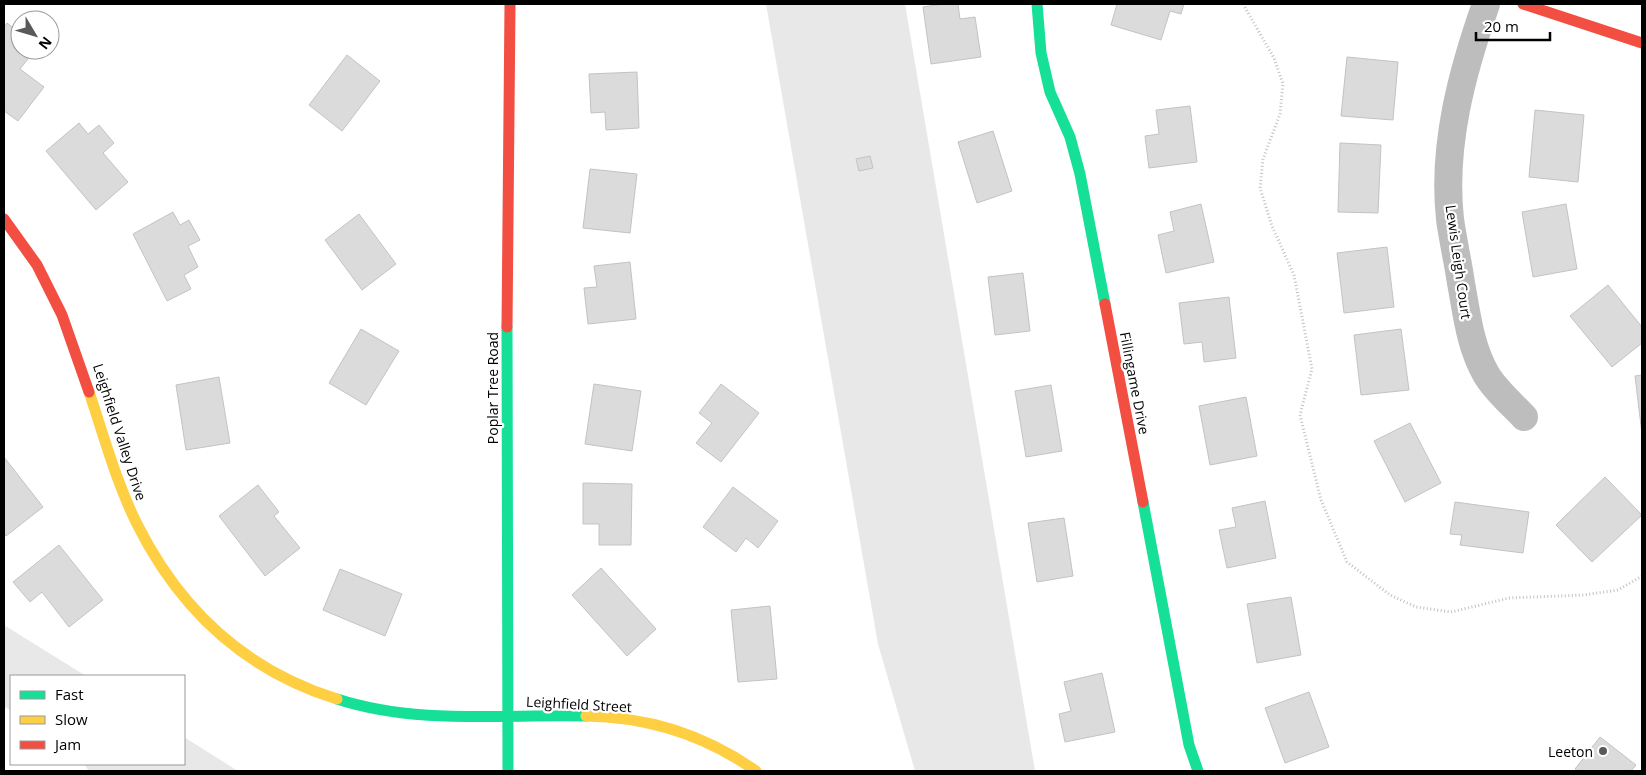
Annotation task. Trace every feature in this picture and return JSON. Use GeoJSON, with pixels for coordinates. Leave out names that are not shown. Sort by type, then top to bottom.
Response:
{"type":"FeatureCollection","features":[{"type":"Feature","properties":{"kind":"street","name":"Poplar Tree Road"},"geometry":{"type":"LineString","coordinates":[[508,771],[510,716],[507,360],[510,4]]}},
{"type":"Feature","properties":{"kind":"street","name":"Fillingame Drive"},"geometry":{"type":"LineString","coordinates":[[1037,4],[1041,54],[1050,92],[1070,137],[1080,174],[1189,745],[1198,771]]}},
{"type":"Feature","properties":{"kind":"street","name":"Lewis Leigh Court"},"geometry":{"type":"LineString","coordinates":[[1486,4],[1472,43],[1452,132],[1449,172],[1450,218],[1470,332],[1476,354],[1487,376],[1524,417]]}},
{"type":"Feature","properties":{"kind":"street"},"geometry":{"type":"LineString","coordinates":[[1523,4],[1642,43]]}},
{"type":"Feature","properties":{"kind":"street","name":"Leighfield Valley Drive"},"geometry":{"type":"LineString","coordinates":[[4,219],[16,233],[42,274],[58,305],[84,369],[119,484],[139,533],[170,582],[198,615],[245,655],[275,674],[307,690],[345,703],[406,714],[510,716]]}},
{"type":"Feature","properties":{"kind":"street","name":"Leighfield Street"},"geometry":{"type":"LineString","coordinates":[[510,716],[626,720],[676,730],[717,746],[756,771]]}},
{"type":"Feature","properties":{"kind":"path"},"geometry":{"type":"LineString","coordinates":[[1243,4],[1274,58],[1283,84],[1280,114],[1263,158],[1260,188],[1272,226],[1294,275],[1312,369],[1300,415],[1321,500],[1347,562],[1390,595],[1416,607],[1451,612],[1509,598],[1584,595],[1618,590],[1642,576]]}},
{"type":"Feature","properties":{"kind":"shaded area"},"geometry":{"type":"Polygon","coordinates":[[[766,4],[905,4],[1035,771],[915,771],[878,644],[766,4]]]}},
{"type":"Feature","properties":{"kind":"shaded area"},"geometry":{"type":"Polygon","coordinates":[[[4,625],[84,675],[10,675],[10,710],[4,707],[4,625]]]}},
{"type":"Feature","properties":{"kind":"shaded area"},"geometry":{"type":"Polygon","coordinates":[[[185,738],[238,771],[89,771],[85,765],[185,765],[185,738]]]}},
{"type":"Feature","properties":{"kind":"building"},"geometry":{"type":"Polygon","coordinates":[[[958,4],[960,19],[975,17],[981,57],[931,64],[923,7],[958,4]]]}},
{"type":"Feature","properties":{"kind":"building"},"geometry":{"type":"Polygon","coordinates":[[[1117,4],[1184,4],[1181,14],[1170,11],[1161,40],[1111,25],[1117,4]]]}},
{"type":"Feature","properties":{"kind":"building"},"geometry":{"type":"Polygon","coordinates":[[[7,23],[10,25],[10,60],[27,60],[20,69],[44,87],[18,121],[4,111],[4,27],[7,23]]]}},
{"type":"Feature","properties":{"kind":"building"},"geometry":{"type":"Polygon","coordinates":[[[347,55],[380,81],[342,131],[309,105],[347,55]]]}},
{"type":"Feature","properties":{"kind":"building"},"geometry":{"type":"Polygon","coordinates":[[[1347,57],[1398,62],[1393,120],[1341,116],[1347,57]]]}},
{"type":"Feature","properties":{"kind":"building"},"geometry":{"type":"Polygon","coordinates":[[[637,72],[639,128],[606,130],[605,112],[591,113],[589,74],[637,72]]]}},
{"type":"Feature","properties":{"kind":"building"},"geometry":{"type":"Polygon","coordinates":[[[1190,106],[1197,162],[1149,168],[1145,136],[1159,134],[1156,110],[1190,106]]]}},
{"type":"Feature","properties":{"kind":"building"},"geometry":{"type":"Polygon","coordinates":[[[1535,110],[1584,115],[1578,182],[1529,177],[1535,110]]]}},
{"type":"Feature","properties":{"kind":"building"},"geometry":{"type":"Polygon","coordinates":[[[79,123],[88,134],[99,125],[114,143],[103,153],[128,182],[96,210],[46,151],[79,123]]]}},
{"type":"Feature","properties":{"kind":"building"},"geometry":{"type":"Polygon","coordinates":[[[993,131],[1012,191],[977,203],[958,142],[993,131]]]}},
{"type":"Feature","properties":{"kind":"building"},"geometry":{"type":"Polygon","coordinates":[[[1340,143],[1381,145],[1378,213],[1338,212],[1340,143]]]}},
{"type":"Feature","properties":{"kind":"building"},"geometry":{"type":"Polygon","coordinates":[[[870,156],[873,168],[859,171],[856,159],[870,156]]]}},
{"type":"Feature","properties":{"kind":"building"},"geometry":{"type":"Polygon","coordinates":[[[590,169],[637,174],[630,233],[583,228],[590,169]]]}},
{"type":"Feature","properties":{"kind":"building"},"geometry":{"type":"Polygon","coordinates":[[[1201,204],[1214,262],[1166,273],[1158,235],[1174,231],[1170,212],[1201,204]]]}},
{"type":"Feature","properties":{"kind":"building"},"geometry":{"type":"Polygon","coordinates":[[[1566,204],[1577,269],[1533,277],[1522,212],[1566,204]]]}},
{"type":"Feature","properties":{"kind":"building"},"geometry":{"type":"Polygon","coordinates":[[[173,212],[180,225],[189,220],[200,240],[188,246],[198,267],[184,275],[191,289],[167,301],[133,234],[173,212]]]}},
{"type":"Feature","properties":{"kind":"building"},"geometry":{"type":"Polygon","coordinates":[[[359,214],[396,264],[362,290],[325,240],[359,214]]]}},
{"type":"Feature","properties":{"kind":"building"},"geometry":{"type":"Polygon","coordinates":[[[1387,247],[1394,307],[1344,313],[1337,253],[1387,247]]]}},
{"type":"Feature","properties":{"kind":"building"},"geometry":{"type":"Polygon","coordinates":[[[630,262],[636,319],[588,324],[584,288],[597,287],[594,266],[630,262]]]}},
{"type":"Feature","properties":{"kind":"building"},"geometry":{"type":"Polygon","coordinates":[[[1023,273],[1030,331],[995,335],[988,277],[1023,273]]]}},
{"type":"Feature","properties":{"kind":"building"},"geometry":{"type":"Polygon","coordinates":[[[1608,285],[1642,327],[1642,343],[1612,367],[1570,316],[1608,285]]]}},
{"type":"Feature","properties":{"kind":"building"},"geometry":{"type":"Polygon","coordinates":[[[1229,297],[1236,358],[1204,362],[1202,342],[1184,344],[1179,303],[1229,297]]]}},
{"type":"Feature","properties":{"kind":"building"},"geometry":{"type":"Polygon","coordinates":[[[361,329],[399,351],[366,405],[329,383],[361,329]]]}},
{"type":"Feature","properties":{"kind":"building"},"geometry":{"type":"Polygon","coordinates":[[[1401,329],[1409,390],[1361,395],[1354,335],[1401,329]]]}},
{"type":"Feature","properties":{"kind":"building"},"geometry":{"type":"Polygon","coordinates":[[[1642,375],[1642,434],[1635,376],[1642,375]]]}},
{"type":"Feature","properties":{"kind":"building"},"geometry":{"type":"Polygon","coordinates":[[[219,377],[230,443],[186,450],[176,385],[219,377]]]}},
{"type":"Feature","properties":{"kind":"building"},"geometry":{"type":"Polygon","coordinates":[[[594,384],[641,391],[632,451],[585,444],[594,384]]]}},
{"type":"Feature","properties":{"kind":"building"},"geometry":{"type":"Polygon","coordinates":[[[721,384],[759,413],[721,462],[696,443],[712,423],[699,413],[721,384]]]}},
{"type":"Feature","properties":{"kind":"building"},"geometry":{"type":"Polygon","coordinates":[[[1051,385],[1062,451],[1026,457],[1015,391],[1051,385]]]}},
{"type":"Feature","properties":{"kind":"building"},"geometry":{"type":"Polygon","coordinates":[[[1246,397],[1257,456],[1210,465],[1199,406],[1246,397]]]}},
{"type":"Feature","properties":{"kind":"building"},"geometry":{"type":"Polygon","coordinates":[[[1410,423],[1441,483],[1405,502],[1374,441],[1410,423]]]}},
{"type":"Feature","properties":{"kind":"building"},"geometry":{"type":"Polygon","coordinates":[[[4,457],[43,507],[6,536],[4,533],[4,457]]]}},
{"type":"Feature","properties":{"kind":"building"},"geometry":{"type":"Polygon","coordinates":[[[1605,477],[1642,515],[1592,562],[1556,525],[1605,477]]]}},
{"type":"Feature","properties":{"kind":"building"},"geometry":{"type":"Polygon","coordinates":[[[583,483],[632,484],[631,545],[599,545],[599,524],[583,524],[583,483]]]}},
{"type":"Feature","properties":{"kind":"building"},"geometry":{"type":"Polygon","coordinates":[[[258,485],[279,512],[274,516],[300,548],[265,576],[219,516],[258,485]]]}},
{"type":"Feature","properties":{"kind":"building"},"geometry":{"type":"Polygon","coordinates":[[[733,487],[778,521],[758,548],[746,538],[736,552],[703,527],[733,487]]]}},
{"type":"Feature","properties":{"kind":"building"},"geometry":{"type":"Polygon","coordinates":[[[1265,501],[1276,558],[1227,568],[1219,530],[1236,527],[1232,508],[1265,501]]]}},
{"type":"Feature","properties":{"kind":"building"},"geometry":{"type":"Polygon","coordinates":[[[1455,502],[1529,512],[1523,553],[1460,545],[1462,535],[1450,534],[1455,502]]]}},
{"type":"Feature","properties":{"kind":"building"},"geometry":{"type":"Polygon","coordinates":[[[1064,518],[1073,576],[1037,582],[1028,523],[1064,518]]]}},
{"type":"Feature","properties":{"kind":"building"},"geometry":{"type":"Polygon","coordinates":[[[59,545],[103,600],[69,627],[42,592],[30,602],[13,582],[59,545]]]}},
{"type":"Feature","properties":{"kind":"building"},"geometry":{"type":"Polygon","coordinates":[[[601,568],[656,629],[627,656],[572,595],[601,568]]]}},
{"type":"Feature","properties":{"kind":"building"},"geometry":{"type":"Polygon","coordinates":[[[340,569],[402,594],[385,636],[323,610],[340,569]]]}},
{"type":"Feature","properties":{"kind":"building"},"geometry":{"type":"Polygon","coordinates":[[[1291,597],[1301,655],[1257,663],[1247,604],[1291,597]]]}},
{"type":"Feature","properties":{"kind":"building"},"geometry":{"type":"Polygon","coordinates":[[[770,606],[777,679],[738,682],[731,610],[770,606]]]}},
{"type":"Feature","properties":{"kind":"building"},"geometry":{"type":"Polygon","coordinates":[[[1102,673],[1115,732],[1065,742],[1059,714],[1071,711],[1064,682],[1102,673]]]}},
{"type":"Feature","properties":{"kind":"building"},"geometry":{"type":"Polygon","coordinates":[[[1309,692],[1329,747],[1285,763],[1265,708],[1309,692]]]}},
{"type":"Feature","properties":{"kind":"building","name":"Leeton"},"geometry":{"type":"Polygon","coordinates":[[[1600,737],[1636,765],[1631,771],[1578,771],[1575,769],[1600,737]]]}},
{"type":"Feature","properties":{"kind":"traffic: fast"},"geometry":{"type":"LineString","coordinates":[[1037,4],[1041,53],[1050,92],[1070,137],[1080,174],[1105,304]]}},
{"type":"Feature","properties":{"kind":"traffic: fast"},"geometry":{"type":"LineString","coordinates":[[507,327],[508,771]]}},
{"type":"Feature","properties":{"kind":"traffic: fast"},"geometry":{"type":"LineString","coordinates":[[1143,502],[1189,745],[1198,771]]}},
{"type":"Feature","properties":{"kind":"traffic: fast"},"geometry":{"type":"LineString","coordinates":[[337,699],[367,707],[429,715],[586,716]]}},
{"type":"Feature","properties":{"kind":"traffic: slow"},"geometry":{"type":"LineString","coordinates":[[89,392],[130,508],[154,555],[173,584],[218,633],[244,654],[273,672],[303,687],[337,699]]}},
{"type":"Feature","properties":{"kind":"traffic: slow"},"geometry":{"type":"LineString","coordinates":[[586,716],[632,720],[676,730],[717,747],[756,771]]}},
{"type":"Feature","properties":{"kind":"traffic: jam"},"geometry":{"type":"LineString","coordinates":[[507,327],[510,4]]}},
{"type":"Feature","properties":{"kind":"traffic: jam"},"geometry":{"type":"LineString","coordinates":[[1523,4],[1642,43]]}},
{"type":"Feature","properties":{"kind":"traffic: jam"},"geometry":{"type":"LineString","coordinates":[[4,219],[37,265],[62,315],[89,392]]}},
{"type":"Feature","properties":{"kind":"traffic: jam"},"geometry":{"type":"LineString","coordinates":[[1105,304],[1143,502]]}},
{"type":"Feature","properties":{"kind":"place","name":"Leeton"},"geometry":{"type":"Point","coordinates":[1603,751]}}]}
